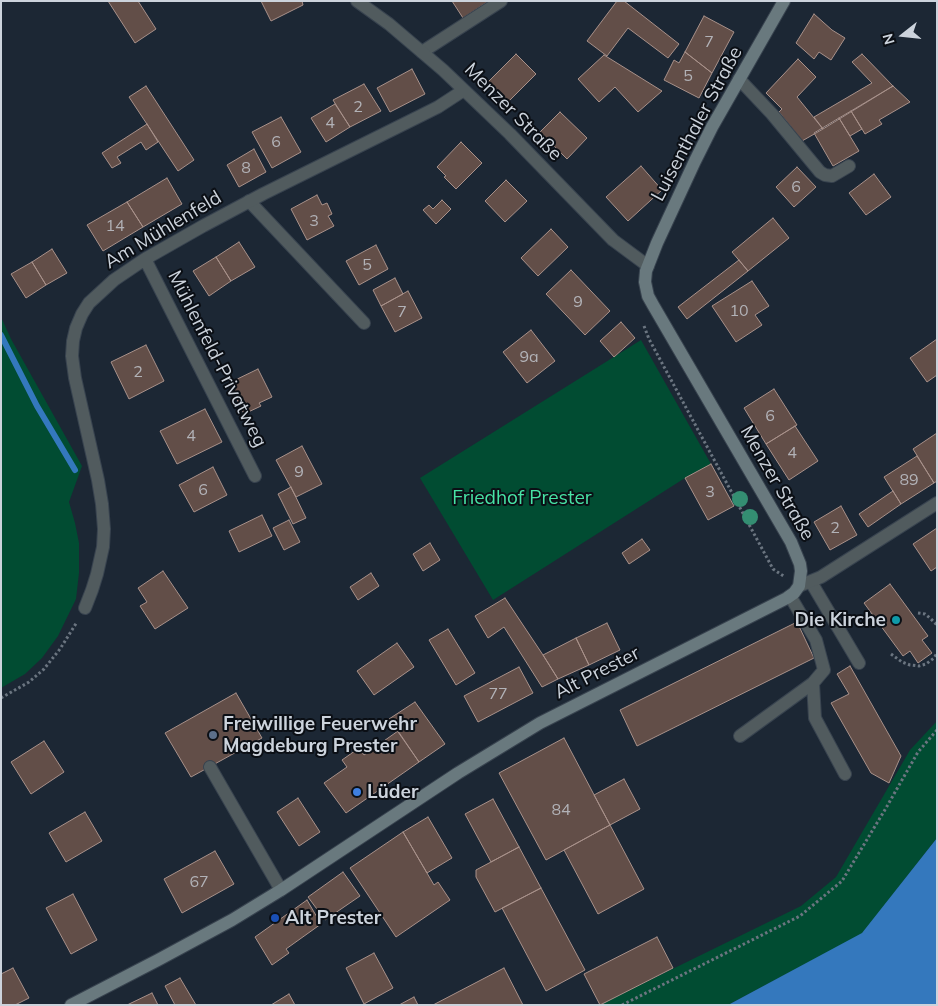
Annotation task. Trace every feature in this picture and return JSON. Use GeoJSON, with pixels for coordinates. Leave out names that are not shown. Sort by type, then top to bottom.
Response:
{"type":"FeatureCollection","features":[{"type":"Feature","properties":{"kind":"main road","name":"Luisenthaler Straße"},"geometry":{"type":"LineString","coordinates":[[648,266],[691,169],[712,127],[784,1]]}},
{"type":"Feature","properties":{"kind":"main road","name":"Menzer Straße"},"geometry":{"type":"LineString","coordinates":[[648,266],[645,282],[648,296],[791,542],[800,564],[800,578],[805,584]]}},
{"type":"Feature","properties":{"kind":"main road","name":"Alt Prester"},"geometry":{"type":"LineString","coordinates":[[71,1005],[232,920],[282,890],[458,773],[531,728],[790,596],[805,584]]}},
{"type":"Feature","properties":{"kind":"street","name":"Menzer Straße"},"geometry":{"type":"LineString","coordinates":[[357,1],[422,52],[464,90],[510,134],[613,240],[648,266]]}},
{"type":"Feature","properties":{"kind":"street"},"geometry":{"type":"LineString","coordinates":[[422,52],[501,1]]}},
{"type":"Feature","properties":{"kind":"street"},"geometry":{"type":"LineString","coordinates":[[739,79],[772,114],[820,172],[832,176],[849,166]]}},
{"type":"Feature","properties":{"kind":"street","name":"Am Mühlenfeld"},"geometry":{"type":"LineString","coordinates":[[84,608],[97,574],[103,547],[104,529],[98,480],[74,367],[72,348],[78,320],[93,298],[114,280],[145,259],[249,201],[430,111],[464,90]]}},
{"type":"Feature","properties":{"kind":"street"},"geometry":{"type":"LineString","coordinates":[[249,201],[364,323]]}},
{"type":"Feature","properties":{"kind":"street","name":"Mühlenfeld-Privatweg"},"geometry":{"type":"LineString","coordinates":[[145,259],[255,476]]}},
{"type":"Feature","properties":{"kind":"street","name":"Alt Prester"},"geometry":{"type":"LineString","coordinates":[[805,584],[820,577],[937,503]]}},
{"type":"Feature","properties":{"kind":"street"},"geometry":{"type":"LineString","coordinates":[[805,584],[859,663]]}},
{"type":"Feature","properties":{"kind":"street"},"geometry":{"type":"LineString","coordinates":[[740,736],[813,683],[824,670],[816,640],[790,596]]}},
{"type":"Feature","properties":{"kind":"street"},"geometry":{"type":"LineString","coordinates":[[813,683],[815,718],[845,774]]}},
{"type":"Feature","properties":{"kind":"street"},"geometry":{"type":"LineString","coordinates":[[210,767],[282,890]]}},
{"type":"Feature","properties":{"kind":"path"},"geometry":{"type":"LineString","coordinates":[[643,323],[649,339],[773,569],[805,584]]}},
{"type":"Feature","properties":{"kind":"path"},"geometry":{"type":"LineString","coordinates":[[1,698],[29,682],[44,669],[74,629],[84,608]]}},
{"type":"Feature","properties":{"kind":"path"},"geometry":{"type":"LineString","coordinates":[[918,613],[925,614],[937,625]]}},
{"type":"Feature","properties":{"kind":"path"},"geometry":{"type":"LineString","coordinates":[[891,654],[902,662],[919,666],[926,664],[937,653]]}},
{"type":"Feature","properties":{"kind":"path"},"geometry":{"type":"LineString","coordinates":[[622,1005],[800,916],[842,881],[918,752],[937,730]]}},
{"type":"Feature","properties":{"kind":"green space"},"geometry":{"type":"Polygon","coordinates":[[[1,317],[11,339],[82,466],[69,502],[79,543],[79,573],[76,599],[58,636],[42,658],[25,674],[1,688],[1,317]]]}},
{"type":"Feature","properties":{"kind":"green space","name":"Friedhof Prester"},"geometry":{"type":"Polygon","coordinates":[[[641,340],[711,464],[685,478],[493,600],[420,478],[641,340]]]}},
{"type":"Feature","properties":{"kind":"green space"},"geometry":{"type":"Polygon","coordinates":[[[937,721],[937,838],[862,934],[728,1005],[599,1005],[801,906],[836,877],[910,750],[937,721]]]}},
{"type":"Feature","properties":{"kind":"water"},"geometry":{"type":"Polygon","coordinates":[[[937,838],[937,1005],[728,1005],[862,933],[937,838]]]}},
{"type":"Feature","properties":{"kind":"building"},"geometry":{"type":"Polygon","coordinates":[[[108,1],[138,1],[156,29],[135,43],[108,1]]]}},
{"type":"Feature","properties":{"kind":"building"},"geometry":{"type":"Polygon","coordinates":[[[261,1],[302,1],[303,5],[271,21],[261,1]]]}},
{"type":"Feature","properties":{"kind":"building"},"geometry":{"type":"Polygon","coordinates":[[[452,1],[489,1],[463,18],[452,1]]]}},
{"type":"Feature","properties":{"kind":"building"},"geometry":{"type":"Polygon","coordinates":[[[617,1],[624,1],[679,44],[668,58],[628,28],[607,56],[587,41],[617,1]]]}},
{"type":"Feature","properties":{"kind":"building"},"geometry":{"type":"Polygon","coordinates":[[[814,14],[832,30],[845,38],[831,60],[819,52],[814,59],[796,43],[814,14]]]}},
{"type":"Feature","properties":{"kind":"building"},"geometry":{"type":"Polygon","coordinates":[[[704,16],[734,32],[712,73],[685,52],[704,16]]]}},
{"type":"Feature","properties":{"kind":"building"},"geometry":{"type":"Polygon","coordinates":[[[685,52],[712,73],[699,98],[664,80],[674,60],[679,63],[685,52]]]}},
{"type":"Feature","properties":{"kind":"building"},"geometry":{"type":"Polygon","coordinates":[[[516,54],[536,74],[507,103],[487,83],[516,54]]]}},
{"type":"Feature","properties":{"kind":"building"},"geometry":{"type":"Polygon","coordinates":[[[862,54],[893,86],[823,129],[814,117],[872,83],[852,62],[862,54]]]}},
{"type":"Feature","properties":{"kind":"building"},"geometry":{"type":"Polygon","coordinates":[[[604,55],[662,91],[638,112],[615,87],[599,102],[578,79],[604,55]]]}},
{"type":"Feature","properties":{"kind":"building"},"geometry":{"type":"Polygon","coordinates":[[[798,59],[816,77],[797,97],[823,129],[802,141],[779,112],[782,109],[766,93],[798,59]]]}},
{"type":"Feature","properties":{"kind":"building"},"geometry":{"type":"Polygon","coordinates":[[[412,69],[425,94],[390,112],[377,88],[412,69]]]}},
{"type":"Feature","properties":{"kind":"building"},"geometry":{"type":"Polygon","coordinates":[[[364,84],[381,111],[350,127],[333,100],[364,84]]]}},
{"type":"Feature","properties":{"kind":"building"},"geometry":{"type":"Polygon","coordinates":[[[146,86],[194,160],[178,171],[129,97],[146,86]]]}},
{"type":"Feature","properties":{"kind":"building"},"geometry":{"type":"Polygon","coordinates":[[[893,86],[910,102],[879,120],[882,124],[865,134],[851,111],[893,86]]]}},
{"type":"Feature","properties":{"kind":"building"},"geometry":{"type":"Polygon","coordinates":[[[335,104],[350,127],[326,142],[311,118],[335,104]]]}},
{"type":"Feature","properties":{"kind":"building"},"geometry":{"type":"Polygon","coordinates":[[[851,111],[862,129],[850,136],[839,118],[851,111]]]}},
{"type":"Feature","properties":{"kind":"building"},"geometry":{"type":"Polygon","coordinates":[[[560,112],[587,138],[567,159],[540,132],[560,112]]]}},
{"type":"Feature","properties":{"kind":"building"},"geometry":{"type":"Polygon","coordinates":[[[281,117],[301,152],[272,168],[252,132],[281,117]]]}},
{"type":"Feature","properties":{"kind":"building"},"geometry":{"type":"Polygon","coordinates":[[[839,118],[859,151],[833,166],[814,133],[839,118]]]}},
{"type":"Feature","properties":{"kind":"building"},"geometry":{"type":"Polygon","coordinates":[[[147,124],[158,142],[146,150],[141,142],[117,157],[121,163],[112,168],[102,153],[147,124]]]}},
{"type":"Feature","properties":{"kind":"building"},"geometry":{"type":"Polygon","coordinates":[[[461,142],[482,163],[456,189],[437,167],[461,142]]]}},
{"type":"Feature","properties":{"kind":"building"},"geometry":{"type":"Polygon","coordinates":[[[254,149],[266,172],[239,187],[227,165],[254,149]]]}},
{"type":"Feature","properties":{"kind":"building"},"geometry":{"type":"Polygon","coordinates":[[[641,166],[662,190],[628,221],[606,197],[641,166]]]}},
{"type":"Feature","properties":{"kind":"building"},"geometry":{"type":"Polygon","coordinates":[[[797,167],[816,187],[794,207],[776,187],[797,167]]]}},
{"type":"Feature","properties":{"kind":"building"},"geometry":{"type":"Polygon","coordinates":[[[874,174],[891,197],[866,215],[849,193],[874,174]]]}},
{"type":"Feature","properties":{"kind":"building"},"geometry":{"type":"Polygon","coordinates":[[[167,178],[182,204],[143,227],[127,202],[167,178]]]}},
{"type":"Feature","properties":{"kind":"building"},"geometry":{"type":"Polygon","coordinates":[[[506,180],[527,201],[505,222],[485,201],[506,180]]]}},
{"type":"Feature","properties":{"kind":"building"},"geometry":{"type":"Polygon","coordinates":[[[317,195],[322,205],[327,203],[332,214],[328,216],[334,226],[307,240],[291,209],[317,195]]]}},
{"type":"Feature","properties":{"kind":"building"},"geometry":{"type":"Polygon","coordinates":[[[442,200],[451,209],[436,224],[423,210],[429,205],[433,209],[442,200]]]}},
{"type":"Feature","properties":{"kind":"building"},"geometry":{"type":"Polygon","coordinates":[[[127,202],[143,227],[103,251],[87,225],[127,202]]]}},
{"type":"Feature","properties":{"kind":"building"},"geometry":{"type":"Polygon","coordinates":[[[773,218],[789,238],[748,271],[732,252],[773,218]]]}},
{"type":"Feature","properties":{"kind":"building"},"geometry":{"type":"Polygon","coordinates":[[[551,229],[568,247],[538,276],[521,258],[551,229]]]}},
{"type":"Feature","properties":{"kind":"building"},"geometry":{"type":"Polygon","coordinates":[[[239,242],[255,267],[231,281],[216,257],[239,242]]]}},
{"type":"Feature","properties":{"kind":"building"},"geometry":{"type":"Polygon","coordinates":[[[376,245],[388,269],[359,285],[346,261],[376,245]]]}},
{"type":"Feature","properties":{"kind":"building"},"geometry":{"type":"Polygon","coordinates":[[[52,249],[67,273],[46,285],[32,262],[52,249]]]}},
{"type":"Feature","properties":{"kind":"building"},"geometry":{"type":"Polygon","coordinates":[[[216,257],[231,281],[209,296],[193,271],[216,257]]]}},
{"type":"Feature","properties":{"kind":"building"},"geometry":{"type":"Polygon","coordinates":[[[739,260],[748,271],[687,319],[678,307],[739,260]]]}},
{"type":"Feature","properties":{"kind":"building"},"geometry":{"type":"Polygon","coordinates":[[[32,262],[46,285],[26,298],[11,274],[32,262]]]}},
{"type":"Feature","properties":{"kind":"building"},"geometry":{"type":"Polygon","coordinates":[[[571,270],[610,311],[585,335],[546,294],[571,270]]]}},
{"type":"Feature","properties":{"kind":"building"},"geometry":{"type":"Polygon","coordinates":[[[395,278],[403,294],[381,306],[373,290],[395,278]]]}},
{"type":"Feature","properties":{"kind":"building"},"geometry":{"type":"Polygon","coordinates":[[[752,281],[769,306],[755,315],[762,325],[736,342],[712,306],[752,281]]]}},
{"type":"Feature","properties":{"kind":"building"},"geometry":{"type":"Polygon","coordinates":[[[408,291],[422,318],[395,332],[381,306],[408,291]]]}},
{"type":"Feature","properties":{"kind":"building"},"geometry":{"type":"Polygon","coordinates":[[[621,322],[635,338],[614,357],[600,341],[621,322]]]}},
{"type":"Feature","properties":{"kind":"building"},"geometry":{"type":"Polygon","coordinates":[[[531,330],[555,361],[527,383],[503,352],[531,330]]]}},
{"type":"Feature","properties":{"kind":"building"},"geometry":{"type":"Polygon","coordinates":[[[937,339],[937,375],[927,382],[910,358],[937,339]]]}},
{"type":"Feature","properties":{"kind":"building"},"geometry":{"type":"Polygon","coordinates":[[[146,345],[164,381],[129,399],[111,362],[146,345]]]}},
{"type":"Feature","properties":{"kind":"building"},"geometry":{"type":"Polygon","coordinates":[[[258,369],[272,397],[259,403],[261,406],[244,414],[229,383],[258,369]]]}},
{"type":"Feature","properties":{"kind":"building"},"geometry":{"type":"Polygon","coordinates":[[[774,389],[797,425],[766,444],[744,408],[774,389]]]}},
{"type":"Feature","properties":{"kind":"building"},"geometry":{"type":"Polygon","coordinates":[[[205,409],[222,442],[177,464],[160,431],[205,409]]]}},
{"type":"Feature","properties":{"kind":"building"},"geometry":{"type":"Polygon","coordinates":[[[795,426],[818,461],[789,480],[766,444],[795,426]]]}},
{"type":"Feature","properties":{"kind":"building"},"geometry":{"type":"Polygon","coordinates":[[[937,433],[937,481],[934,483],[913,449],[937,433]]]}},
{"type":"Feature","properties":{"kind":"building"},"geometry":{"type":"Polygon","coordinates":[[[302,446],[322,484],[296,497],[276,460],[302,446]]]}},
{"type":"Feature","properties":{"kind":"building"},"geometry":{"type":"Polygon","coordinates":[[[917,456],[934,483],[901,504],[884,477],[917,456]]]}},
{"type":"Feature","properties":{"kind":"building"},"geometry":{"type":"Polygon","coordinates":[[[711,464],[734,506],[708,520],[685,478],[711,464]]]}},
{"type":"Feature","properties":{"kind":"building"},"geometry":{"type":"Polygon","coordinates":[[[213,467],[227,495],[194,512],[179,485],[213,467]]]}},
{"type":"Feature","properties":{"kind":"building"},"geometry":{"type":"Polygon","coordinates":[[[291,487],[306,518],[293,524],[278,494],[291,487]]]}},
{"type":"Feature","properties":{"kind":"building"},"geometry":{"type":"Polygon","coordinates":[[[893,491],[901,504],[868,527],[859,514],[893,491]]]}},
{"type":"Feature","properties":{"kind":"building"},"geometry":{"type":"Polygon","coordinates":[[[841,506],[857,535],[830,550],[814,522],[841,506]]]}},
{"type":"Feature","properties":{"kind":"building"},"geometry":{"type":"Polygon","coordinates":[[[262,515],[272,536],[239,552],[229,531],[262,515]]]}},
{"type":"Feature","properties":{"kind":"building"},"geometry":{"type":"Polygon","coordinates":[[[289,520],[300,542],[284,550],[273,528],[289,520]]]}},
{"type":"Feature","properties":{"kind":"building"},"geometry":{"type":"Polygon","coordinates":[[[937,528],[937,567],[931,571],[913,544],[937,528]]]}},
{"type":"Feature","properties":{"kind":"building"},"geometry":{"type":"Polygon","coordinates":[[[642,539],[650,550],[629,564],[622,553],[642,539]]]}},
{"type":"Feature","properties":{"kind":"building"},"geometry":{"type":"Polygon","coordinates":[[[430,543],[440,560],[423,571],[413,554],[430,543]]]}},
{"type":"Feature","properties":{"kind":"building"},"geometry":{"type":"Polygon","coordinates":[[[163,571],[188,608],[155,629],[140,606],[147,602],[138,588],[163,571]]]}},
{"type":"Feature","properties":{"kind":"building"},"geometry":{"type":"Polygon","coordinates":[[[371,573],[379,586],[358,600],[350,587],[371,573]]]}},
{"type":"Feature","properties":{"kind":"building","name":"Die Kirche"},"geometry":{"type":"Polygon","coordinates":[[[890,584],[928,636],[922,640],[932,653],[918,663],[910,651],[903,656],[864,603],[890,584]]]}},
{"type":"Feature","properties":{"kind":"building"},"geometry":{"type":"Polygon","coordinates":[[[505,598],[558,679],[542,687],[504,627],[488,638],[475,616],[505,598]]]}},
{"type":"Feature","properties":{"kind":"building"},"geometry":{"type":"Polygon","coordinates":[[[797,622],[814,658],[637,746],[620,710],[797,622]]]}},
{"type":"Feature","properties":{"kind":"building"},"geometry":{"type":"Polygon","coordinates":[[[607,623],[620,650],[589,665],[576,638],[607,623]]]}},
{"type":"Feature","properties":{"kind":"building"},"geometry":{"type":"Polygon","coordinates":[[[448,629],[475,673],[456,685],[429,640],[448,629]]]}},
{"type":"Feature","properties":{"kind":"building"},"geometry":{"type":"Polygon","coordinates":[[[576,638],[589,665],[558,679],[543,655],[576,638]]]}},
{"type":"Feature","properties":{"kind":"building"},"geometry":{"type":"Polygon","coordinates":[[[397,643],[414,667],[374,695],[357,671],[397,643]]]}},
{"type":"Feature","properties":{"kind":"building"},"geometry":{"type":"Polygon","coordinates":[[[850,666],[901,756],[889,783],[871,773],[831,703],[849,694],[837,674],[850,666]]]}},
{"type":"Feature","properties":{"kind":"building"},"geometry":{"type":"Polygon","coordinates":[[[519,667],[533,693],[478,722],[464,696],[519,667]]]}},
{"type":"Feature","properties":{"kind":"building","name":"Freiwillige Feuerwehr Magdeburg Prester"},"geometry":{"type":"Polygon","coordinates":[[[236,693],[262,738],[191,777],[165,733],[236,693]]]}},
{"type":"Feature","properties":{"kind":"building"},"geometry":{"type":"Polygon","coordinates":[[[415,702],[445,744],[419,762],[389,719],[415,702]]]}},
{"type":"Feature","properties":{"kind":"building"},"geometry":{"type":"Polygon","coordinates":[[[398,731],[419,762],[346,813],[324,783],[347,767],[342,760],[359,748],[364,755],[398,731]]]}},
{"type":"Feature","properties":{"kind":"building"},"geometry":{"type":"Polygon","coordinates":[[[564,738],[610,825],[546,860],[499,773],[564,738]]]}},
{"type":"Feature","properties":{"kind":"building"},"geometry":{"type":"Polygon","coordinates":[[[44,741],[64,772],[31,794],[11,762],[44,741]]]}},
{"type":"Feature","properties":{"kind":"building"},"geometry":{"type":"Polygon","coordinates":[[[624,779],[640,809],[610,825],[594,795],[624,779]]]}},
{"type":"Feature","properties":{"kind":"building"},"geometry":{"type":"Polygon","coordinates":[[[298,798],[320,832],[299,846],[277,812],[298,798]]]}},
{"type":"Feature","properties":{"kind":"building"},"geometry":{"type":"Polygon","coordinates":[[[493,799],[519,847],[491,862],[465,814],[493,799]]]}},
{"type":"Feature","properties":{"kind":"building"},"geometry":{"type":"Polygon","coordinates":[[[85,812],[102,841],[66,862],[49,833],[85,812]]]}},
{"type":"Feature","properties":{"kind":"building"},"geometry":{"type":"Polygon","coordinates":[[[428,817],[452,858],[427,873],[403,832],[428,817]]]}},
{"type":"Feature","properties":{"kind":"building"},"geometry":{"type":"Polygon","coordinates":[[[610,825],[644,889],[598,914],[564,850],[610,825]]]}},
{"type":"Feature","properties":{"kind":"building"},"geometry":{"type":"Polygon","coordinates":[[[403,832],[434,885],[438,882],[450,900],[396,937],[350,868],[403,832]]]}},
{"type":"Feature","properties":{"kind":"building"},"geometry":{"type":"Polygon","coordinates":[[[519,847],[541,888],[495,912],[476,877],[476,870],[519,847]]]}},
{"type":"Feature","properties":{"kind":"building"},"geometry":{"type":"Polygon","coordinates":[[[215,851],[234,884],[182,913],[164,879],[215,851]]]}},
{"type":"Feature","properties":{"kind":"building"},"geometry":{"type":"Polygon","coordinates":[[[343,872],[360,896],[325,920],[308,897],[343,872]]]}},
{"type":"Feature","properties":{"kind":"building"},"geometry":{"type":"Polygon","coordinates":[[[541,888],[585,970],[546,991],[502,908],[541,888]]]}},
{"type":"Feature","properties":{"kind":"building"},"geometry":{"type":"Polygon","coordinates":[[[73,894],[97,940],[71,954],[46,908],[73,894]]]}},
{"type":"Feature","properties":{"kind":"building"},"geometry":{"type":"Polygon","coordinates":[[[307,900],[321,924],[286,949],[289,953],[272,965],[255,937],[307,900]]]}},
{"type":"Feature","properties":{"kind":"building"},"geometry":{"type":"Polygon","coordinates":[[[657,937],[673,968],[600,1005],[584,974],[657,937]]]}},
{"type":"Feature","properties":{"kind":"building"},"geometry":{"type":"Polygon","coordinates":[[[374,953],[393,988],[364,1004],[346,968],[374,953]]]}},
{"type":"Feature","properties":{"kind":"building"},"geometry":{"type":"Polygon","coordinates":[[[13,968],[29,998],[15,1005],[1,1005],[1,974],[13,968]]]}},
{"type":"Feature","properties":{"kind":"building"},"geometry":{"type":"Polygon","coordinates":[[[504,968],[523,1005],[433,1005],[504,968]]]}},
{"type":"Feature","properties":{"kind":"building"},"geometry":{"type":"Polygon","coordinates":[[[180,978],[196,1005],[175,1005],[165,986],[180,978]]]}},
{"type":"Feature","properties":{"kind":"building"},"geometry":{"type":"Polygon","coordinates":[[[152,993],[158,1005],[127,1005],[152,993]]]}},
{"type":"Feature","properties":{"kind":"building"},"geometry":{"type":"Polygon","coordinates":[[[289,994],[295,1005],[271,1005],[289,994]]]}},
{"type":"Feature","properties":{"kind":"building"},"geometry":{"type":"Polygon","coordinates":[[[414,997],[418,1005],[399,1005],[414,997]]]}},
{"type":"Feature","properties":{"kind":"waterway"},"geometry":{"type":"LineString","coordinates":[[1,335],[37,406],[75,470]]}},
{"type":"Feature","properties":{"kind":"place","name":"Die Kirche"},"geometry":{"type":"Point","coordinates":[896,620]}},
{"type":"Feature","properties":{"kind":"place","name":"Freiwillige Feuerwehr Magdeburg Prester"},"geometry":{"type":"Point","coordinates":[213,735]}},
{"type":"Feature","properties":{"kind":"place","name":"Lüder"},"geometry":{"type":"Point","coordinates":[357,792]}},
{"type":"Feature","properties":{"kind":"place","name":"Alt Prester"},"geometry":{"type":"Point","coordinates":[275,918]}}]}
